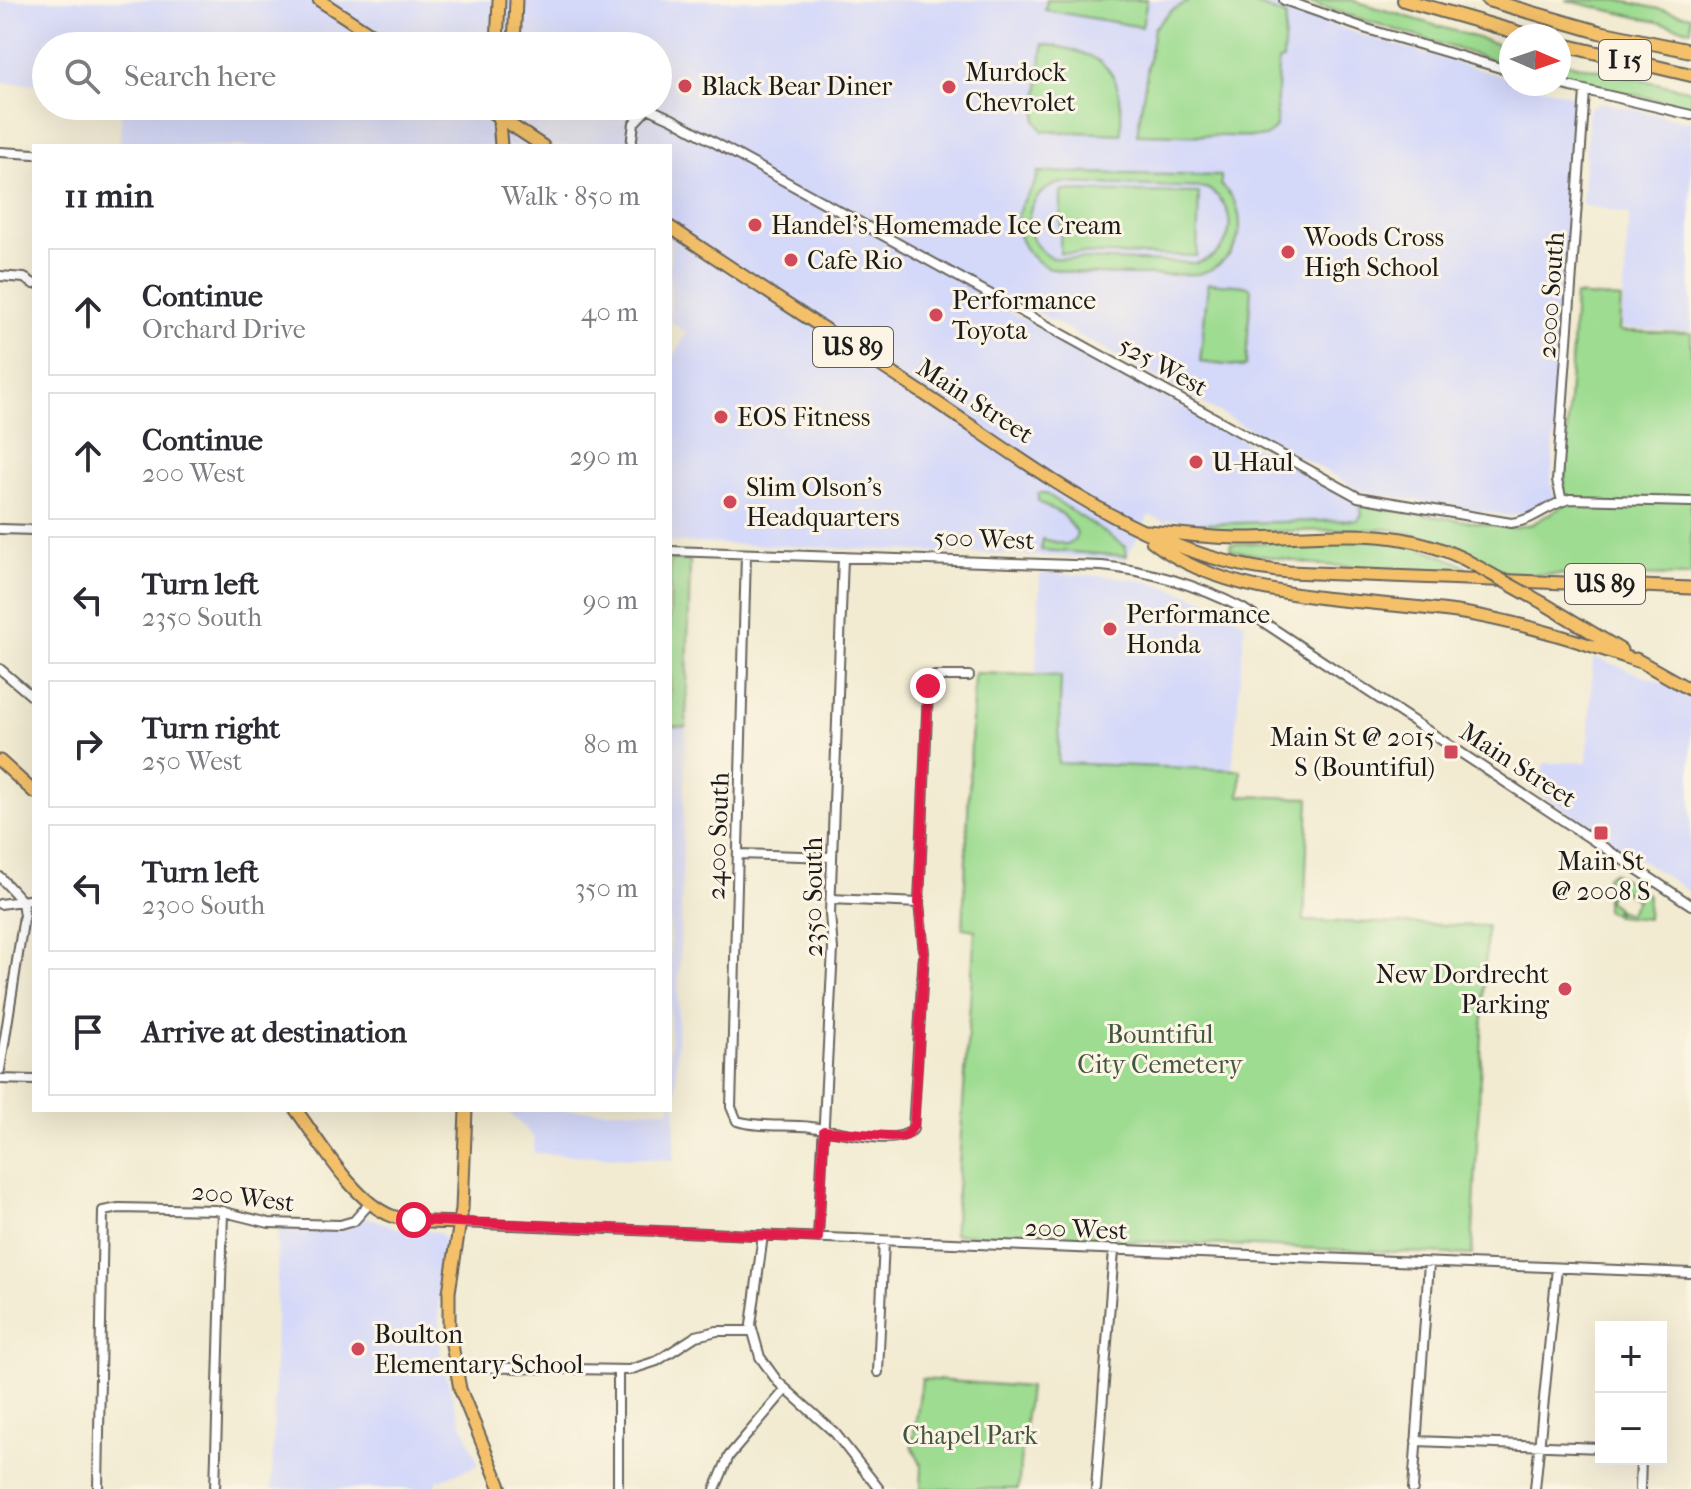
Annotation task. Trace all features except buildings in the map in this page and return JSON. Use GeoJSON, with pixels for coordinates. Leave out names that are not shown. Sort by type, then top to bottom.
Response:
{"type":"FeatureCollection","features":[{"type":"Feature","properties":{"kind":"highway"},"geometry":{"type":"LineString","coordinates":[[1404,0],[1499,27]]}},
{"type":"Feature","properties":{"kind":"highway","name":"I 15"},"geometry":{"type":"LineString","coordinates":[[1488,0],[1599,32],[1691,51]]}},
{"type":"Feature","properties":{"kind":"highway","name":"I 15"},"geometry":{"type":"LineString","coordinates":[[1571,47],[1691,75]]}},
{"type":"Feature","properties":{"kind":"main road"},"geometry":{"type":"LineString","coordinates":[[319,0],[368,32]]}},
{"type":"Feature","properties":{"kind":"main road"},"geometry":{"type":"LineString","coordinates":[[498,32],[499,0]]}},
{"type":"Feature","properties":{"kind":"main road"},"geometry":{"type":"LineString","coordinates":[[515,32],[516,0]]}},
{"type":"Feature","properties":{"kind":"main road"},"geometry":{"type":"LineString","coordinates":[[501,120],[501,144]]}},
{"type":"Feature","properties":{"kind":"main road"},"geometry":{"type":"LineString","coordinates":[[503,120],[540,144]]}},
{"type":"Feature","properties":{"kind":"main road","name":"Main Street"},"geometry":{"type":"LineString","coordinates":[[672,228],[1071,490],[1138,530]]}},
{"type":"Feature","properties":{"kind":"main road"},"geometry":{"type":"LineString","coordinates":[[1138,530],[1251,538],[1371,533],[1418,540],[1464,559],[1691,690]]}},
{"type":"Feature","properties":{"kind":"main road"},"geometry":{"type":"LineString","coordinates":[[1138,530],[1172,558],[1275,591],[1463,613],[1549,631],[1640,662]]}},
{"type":"Feature","properties":{"kind":"main road","name":"US 89"},"geometry":{"type":"LineString","coordinates":[[1138,530],[1204,557],[1269,570],[1691,588]]}},
{"type":"Feature","properties":{"kind":"main road"},"geometry":{"type":"LineString","coordinates":[[0,761],[32,790]]}},
{"type":"Feature","properties":{"kind":"main road"},"geometry":{"type":"LineString","coordinates":[[298,1112],[370,1203],[403,1219],[460,1223]]}},
{"type":"Feature","properties":{"kind":"main road"},"geometry":{"type":"LineString","coordinates":[[466,1112],[460,1223],[449,1292],[454,1367],[501,1489]]}},
{"type":"Feature","properties":{"kind":"street"},"geometry":{"type":"LineString","coordinates":[[1284,0],[1409,42],[1499,68]]}},
{"type":"Feature","properties":{"kind":"street"},"geometry":{"type":"LineString","coordinates":[[1571,87],[1691,115]]}},
{"type":"Feature","properties":{"kind":"street","name":"2000 South"},"geometry":{"type":"LineString","coordinates":[[1562,501],[1557,481],[1585,91]]}},
{"type":"Feature","properties":{"kind":"street","name":"525 West"},"geometry":{"type":"LineString","coordinates":[[631,144],[637,120]]}},
{"type":"Feature","properties":{"kind":"street","name":"525 West"},"geometry":{"type":"LineString","coordinates":[[670,120],[1358,497],[1511,523],[1531,518],[1562,501],[1691,502]]}},
{"type":"Feature","properties":{"kind":"street"},"geometry":{"type":"LineString","coordinates":[[0,152],[32,154]]}},
{"type":"Feature","properties":{"kind":"street"},"geometry":{"type":"LineString","coordinates":[[0,276],[24,278],[32,283]]}},
{"type":"Feature","properties":{"kind":"street"},"geometry":{"type":"LineString","coordinates":[[0,529],[32,530]]}},
{"type":"Feature","properties":{"kind":"street","name":"500 West"},"geometry":{"type":"LineString","coordinates":[[672,551],[1123,568],[1191,585],[1242,608]]}},
{"type":"Feature","properties":{"kind":"street","name":"2400 South"},"geometry":{"type":"LineString","coordinates":[[746,554],[731,1107],[734,1119],[824,1131]]}},
{"type":"Feature","properties":{"kind":"street","name":"2350 South"},"geometry":{"type":"LineString","coordinates":[[818,1238],[834,943],[831,899],[843,557]]}},
{"type":"Feature","properties":{"kind":"street","name":"Main Street"},"geometry":{"type":"LineString","coordinates":[[1242,608],[1691,905]]}},
{"type":"Feature","properties":{"kind":"street"},"geometry":{"type":"LineString","coordinates":[[0,669],[32,696]]}},
{"type":"Feature","properties":{"kind":"street"},"geometry":{"type":"LineString","coordinates":[[824,1131],[899,1137],[910,1133],[915,1121],[924,953],[919,903],[928,690],[932,678],[969,676]]}},
{"type":"Feature","properties":{"kind":"street"},"geometry":{"type":"LineString","coordinates":[[738,854],[832,857]]}},
{"type":"Feature","properties":{"kind":"street"},"geometry":{"type":"LineString","coordinates":[[0,877],[22,901],[24,925],[0,1070]]}},
{"type":"Feature","properties":{"kind":"street"},"geometry":{"type":"LineString","coordinates":[[0,904],[32,899]]}},
{"type":"Feature","properties":{"kind":"street"},"geometry":{"type":"LineString","coordinates":[[831,899],[919,903]]}},
{"type":"Feature","properties":{"kind":"street"},"geometry":{"type":"LineString","coordinates":[[0,1079],[32,1080]]}},
{"type":"Feature","properties":{"kind":"street","name":"200 West"},"geometry":{"type":"LineString","coordinates":[[98,1489],[103,1211],[119,1208],[223,1211],[269,1223],[340,1225],[354,1221],[370,1203]]}},
{"type":"Feature","properties":{"kind":"street"},"geometry":{"type":"LineString","coordinates":[[215,1489],[223,1211]]}},
{"type":"Feature","properties":{"kind":"street","name":"200 West"},"geometry":{"type":"LineString","coordinates":[[460,1223],[1691,1273]]}},
{"type":"Feature","properties":{"kind":"street"},"geometry":{"type":"LineString","coordinates":[[763,1235],[752,1331],[765,1366],[835,1433],[879,1489]]}},
{"type":"Feature","properties":{"kind":"street"},"geometry":{"type":"LineString","coordinates":[[878,1372],[884,1241]]}},
{"type":"Feature","properties":{"kind":"street"},"geometry":{"type":"LineString","coordinates":[[1096,1489],[1114,1250]]}},
{"type":"Feature","properties":{"kind":"street"},"geometry":{"type":"LineString","coordinates":[[1413,1489],[1429,1263]]}},
{"type":"Feature","properties":{"kind":"street"},"geometry":{"type":"LineString","coordinates":[[1535,1489],[1557,1268]]}},
{"type":"Feature","properties":{"kind":"street"},"geometry":{"type":"LineString","coordinates":[[454,1367],[618,1371],[647,1366],[696,1336],[717,1331],[752,1331]]}},
{"type":"Feature","properties":{"kind":"street"},"geometry":{"type":"LineString","coordinates":[[618,1371],[618,1489]]}},
{"type":"Feature","properties":{"kind":"street"},"geometry":{"type":"LineString","coordinates":[[715,1489],[729,1456],[786,1389]]}},
{"type":"Feature","properties":{"kind":"street"},"geometry":{"type":"LineString","coordinates":[[1416,1441],[1595,1448]]}},
{"type":"Feature","properties":{"kind":"street"},"geometry":{"type":"LineString","coordinates":[[1640,1489],[1641,1465]]}},
{"type":"Feature","properties":{"kind":"shaded area"},"geometry":{"type":"Polygon","coordinates":[[[0,0],[1261,0],[1365,36],[1499,75],[1499,96],[1570,96],[1575,100],[1578,109],[1551,483],[1554,497],[1530,511],[1511,516],[1364,492],[1006,295],[1005,309],[1360,505],[1363,514],[1358,520],[1232,526],[1168,519],[1166,522],[1149,515],[1126,559],[672,542],[672,361],[686,332],[672,322],[672,144],[120,144],[121,120],[672,120],[672,32],[32,32],[32,84],[0,83],[0,0]]]}},
{"type":"Feature","properties":{"kind":"shaded area"},"geometry":{"type":"Polygon","coordinates":[[[1602,102],[1691,122],[1691,331],[1621,328],[1629,214],[1582,205],[1589,108],[1602,102]]]}},
{"type":"Feature","properties":{"kind":"shaded area"},"geometry":{"type":"Polygon","coordinates":[[[1040,573],[1110,576],[1151,582],[1203,599],[1245,623],[1232,769],[1058,763],[1061,676],[1036,675],[1040,573]]]}},
{"type":"Feature","properties":{"kind":"shaded area"},"geometry":{"type":"Polygon","coordinates":[[[1593,657],[1659,681],[1691,698],[1691,893],[1540,793],[1544,763],[1587,762],[1593,657]]]}},
{"type":"Feature","properties":{"kind":"shaded area"},"geometry":{"type":"Polygon","coordinates":[[[672,726],[686,727],[674,1160],[534,1153],[534,1137],[508,1112],[672,1112],[672,726]]]}},
{"type":"Feature","properties":{"kind":"shaded area","name":"Boulton Elementary School"},"geometry":{"type":"Polygon","coordinates":[[[368,1217],[396,1228],[438,1232],[446,1240],[438,1304],[441,1356],[455,1406],[479,1465],[437,1481],[436,1489],[272,1489],[278,1229],[347,1229],[368,1217]]]}},
{"type":"Feature","properties":{"kind":"green space"},"geometry":{"type":"Polygon","coordinates":[[[1047,0],[1147,0],[1142,27],[1045,10],[1047,0]]]}},
{"type":"Feature","properties":{"kind":"green space"},"geometry":{"type":"Polygon","coordinates":[[[1190,0],[1242,0],[1286,16],[1283,60],[1278,61],[1276,127],[1266,137],[1137,134],[1154,28],[1171,11],[1190,0]]]}},
{"type":"Feature","properties":{"kind":"green space"},"geometry":{"type":"Polygon","coordinates":[[[1301,0],[1351,0],[1499,44],[1499,62],[1301,0]]]}},
{"type":"Feature","properties":{"kind":"green space"},"geometry":{"type":"Polygon","coordinates":[[[1565,0],[1618,0],[1691,16],[1691,30],[1565,0]]]}},
{"type":"Feature","properties":{"kind":"green space"},"geometry":{"type":"Polygon","coordinates":[[[1043,44],[1082,53],[1107,68],[1119,93],[1121,134],[1043,131],[1036,121],[1043,44]]]}},
{"type":"Feature","properties":{"kind":"green space"},"geometry":{"type":"Polygon","coordinates":[[[1571,64],[1691,91],[1691,107],[1571,82],[1571,64]]]}},
{"type":"Feature","properties":{"kind":"green space"},"geometry":{"type":"Polygon","coordinates":[[[1038,172],[1221,176],[1221,185],[1238,210],[1238,237],[1233,250],[1224,260],[1212,269],[1197,274],[1099,274],[1050,268],[1031,255],[1022,243],[1018,228],[1018,213],[1038,172]],[[1061,183],[1038,196],[1029,217],[1029,229],[1033,240],[1052,258],[1197,263],[1220,250],[1229,229],[1225,206],[1206,188],[1061,183]]]}},
{"type":"Feature","properties":{"kind":"green space"},"geometry":{"type":"Polygon","coordinates":[[[1061,191],[1199,193],[1197,256],[1060,253],[1061,191]]]}},
{"type":"Feature","properties":{"kind":"green space"},"geometry":{"type":"Polygon","coordinates":[[[1208,283],[1248,286],[1251,289],[1246,365],[1243,367],[1200,362],[1208,283]]]}},
{"type":"Feature","properties":{"kind":"green space"},"geometry":{"type":"Polygon","coordinates":[[[1575,295],[1621,299],[1619,331],[1691,333],[1691,576],[1509,574],[1435,539],[1389,529],[1242,532],[1193,528],[1194,524],[1358,520],[1362,514],[1360,505],[1511,528],[1532,524],[1563,506],[1575,295]]]}},
{"type":"Feature","properties":{"kind":"green space"},"geometry":{"type":"Polygon","coordinates":[[[1038,493],[1045,493],[1125,546],[1127,556],[1041,550],[1043,539],[1067,545],[1075,540],[1077,532],[1062,514],[1038,502],[1038,493]]]}},
{"type":"Feature","properties":{"kind":"green space"},"geometry":{"type":"Polygon","coordinates":[[[1356,539],[1407,542],[1460,563],[1465,566],[1465,572],[1319,565],[1230,550],[1231,544],[1356,539]]]}},
{"type":"Feature","properties":{"kind":"green space"},"geometry":{"type":"Polygon","coordinates":[[[672,560],[690,561],[686,727],[672,726],[672,560]]]}},
{"type":"Feature","properties":{"kind":"green space","name":"Bountiful City Cemetery"},"geometry":{"type":"Polygon","coordinates":[[[974,673],[1061,676],[1058,763],[1241,770],[1240,796],[1309,798],[1304,921],[1487,926],[1472,1255],[954,1234],[975,930],[963,928],[974,673]]]}},
{"type":"Feature","properties":{"kind":"green space"},"geometry":{"type":"Polygon","coordinates":[[[1613,872],[1648,895],[1647,919],[1615,916],[1618,910],[1628,914],[1637,900],[1617,886],[1607,900],[1617,908],[1613,914],[1606,910],[1606,877],[1613,872]]]}},
{"type":"Feature","properties":{"kind":"green space","name":"Chapel Park"},"geometry":{"type":"Polygon","coordinates":[[[922,1379],[1029,1387],[1018,1489],[921,1489],[922,1466],[912,1447],[922,1379]]]}},
{"type":"Feature","properties":{"kind":"place","name":"Black Bear Diner"},"geometry":{"type":"Point","coordinates":[685,86]}},
{"type":"Feature","properties":{"kind":"place","name":"Murdock Chevrolet"},"geometry":{"type":"Point","coordinates":[949,87]}},
{"type":"Feature","properties":{"kind":"place","name":"Handel's Homemade Ice Cream"},"geometry":{"type":"Point","coordinates":[755,225]}},
{"type":"Feature","properties":{"kind":"place","name":"Woods Cross High School"},"geometry":{"type":"Point","coordinates":[1288,252]}},
{"type":"Feature","properties":{"kind":"place","name":"Cafe Rio"},"geometry":{"type":"Point","coordinates":[791,260]}},
{"type":"Feature","properties":{"kind":"place","name":"Performance Toyota"},"geometry":{"type":"Point","coordinates":[936,315]}},
{"type":"Feature","properties":{"kind":"place","name":"EOS Fitness"},"geometry":{"type":"Point","coordinates":[721,417]}},
{"type":"Feature","properties":{"kind":"place","name":"U-Haul"},"geometry":{"type":"Point","coordinates":[1196,462]}},
{"type":"Feature","properties":{"kind":"place","name":"Slim Olson's Headquarters"},"geometry":{"type":"Point","coordinates":[730,502]}},
{"type":"Feature","properties":{"kind":"place","name":"Performance Honda"},"geometry":{"type":"Point","coordinates":[1110,629]}},
{"type":"Feature","properties":{"kind":"place","name":"Main St @ 2015 S (Bountiful)"},"geometry":{"type":"Point","coordinates":[1451,752]}},
{"type":"Feature","properties":{"kind":"place","name":"Main St @ 2008 S"},"geometry":{"type":"Point","coordinates":[1601,833]}},
{"type":"Feature","properties":{"kind":"place","name":"New Dordrecht Parking"},"geometry":{"type":"Point","coordinates":[1565,989]}},
{"type":"Feature","properties":{"kind":"place","name":"Boulton Elementary School"},"geometry":{"type":"Point","coordinates":[358,1349]}},
{"type":"Feature","properties":{"kind":"route"},"geometry":{"type":"LineString","coordinates":[[414,1220],[818,1238],[824,1131],[831,1134],[899,1137],[910,1133],[914,1125],[924,953],[919,903],[928,686]]}}]}
